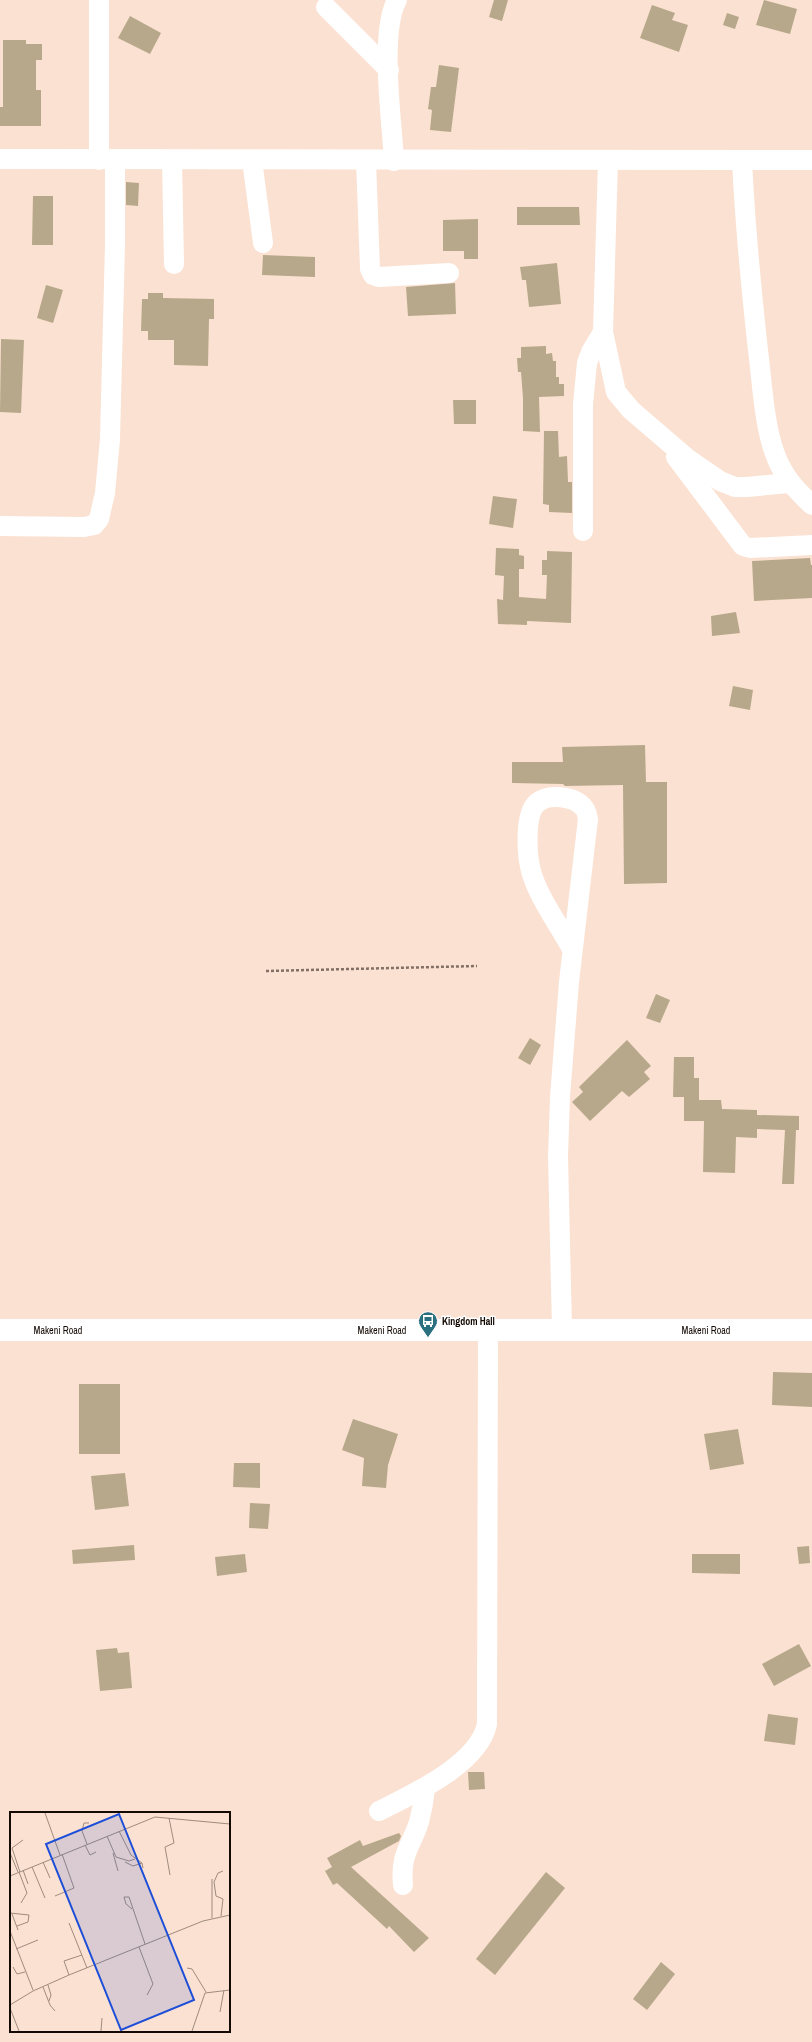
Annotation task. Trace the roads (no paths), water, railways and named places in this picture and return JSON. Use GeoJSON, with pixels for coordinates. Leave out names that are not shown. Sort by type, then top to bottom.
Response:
{"type":"FeatureCollection","features":[{"type":"Feature","properties":{"kind":"main road","name":"Makeni Road"},"geometry":{"type":"LineString","coordinates":[[0,1330],[812,1330]]}},
{"type":"Feature","properties":{"kind":"street"},"geometry":{"type":"LineString","coordinates":[[0,526],[84,527],[94,525],[100,519],[105,493],[110,439],[115,244],[107,160],[99,0]]}},
{"type":"Feature","properties":{"kind":"street"},"geometry":{"type":"LineString","coordinates":[[394,161],[389,70],[389,28],[392,10],[397,0]]}},
{"type":"Feature","properties":{"kind":"street"},"geometry":{"type":"LineString","coordinates":[[326,6],[389,70]]}},
{"type":"Feature","properties":{"kind":"street"},"geometry":{"type":"LineString","coordinates":[[0,159],[394,161],[812,160]]}},
{"type":"Feature","properties":{"kind":"street"},"geometry":{"type":"LineString","coordinates":[[172,160],[174,264]]}},
{"type":"Feature","properties":{"kind":"street"},"geometry":{"type":"LineString","coordinates":[[252,160],[263,244]]}},
{"type":"Feature","properties":{"kind":"street"},"geometry":{"type":"LineString","coordinates":[[366,160],[370,269],[373,275],[379,277],[449,273]]}},
{"type":"Feature","properties":{"kind":"street"},"geometry":{"type":"LineString","coordinates":[[742,160],[745,218],[762,389],[775,454],[789,483],[812,505]]}},
{"type":"Feature","properties":{"kind":"street"},"geometry":{"type":"LineString","coordinates":[[608,161],[603,332],[616,392],[631,410],[688,458],[728,484],[747,488],[789,483]]}},
{"type":"Feature","properties":{"kind":"street"},"geometry":{"type":"LineString","coordinates":[[582,531],[583,404],[587,363],[591,352],[603,332]]}},
{"type":"Feature","properties":{"kind":"street"},"geometry":{"type":"LineString","coordinates":[[658,433],[743,546],[750,548],[812,546]]}},
{"type":"Feature","properties":{"kind":"street"},"geometry":{"type":"LineString","coordinates":[[562,1329],[558,1156],[560,1097],[572,949],[588,831],[588,819],[585,808],[577,801],[560,797],[545,798],[536,804],[530,817],[527,842],[531,871],[540,892],[572,949]]}},
{"type":"Feature","properties":{"kind":"street"},"geometry":{"type":"LineString","coordinates":[[379,1811],[425,1788],[445,1774],[479,1745],[485,1734],[487,1724],[488,1329]]}},
{"type":"Feature","properties":{"kind":"street"},"geometry":{"type":"LineString","coordinates":[[403,1885],[402,1869],[404,1856],[418,1824],[425,1788]]}},
{"type":"Feature","properties":{"kind":"place","name":"Kingdom Hall"},"geometry":{"type":"Point","coordinates":[428,1338]}}]}
